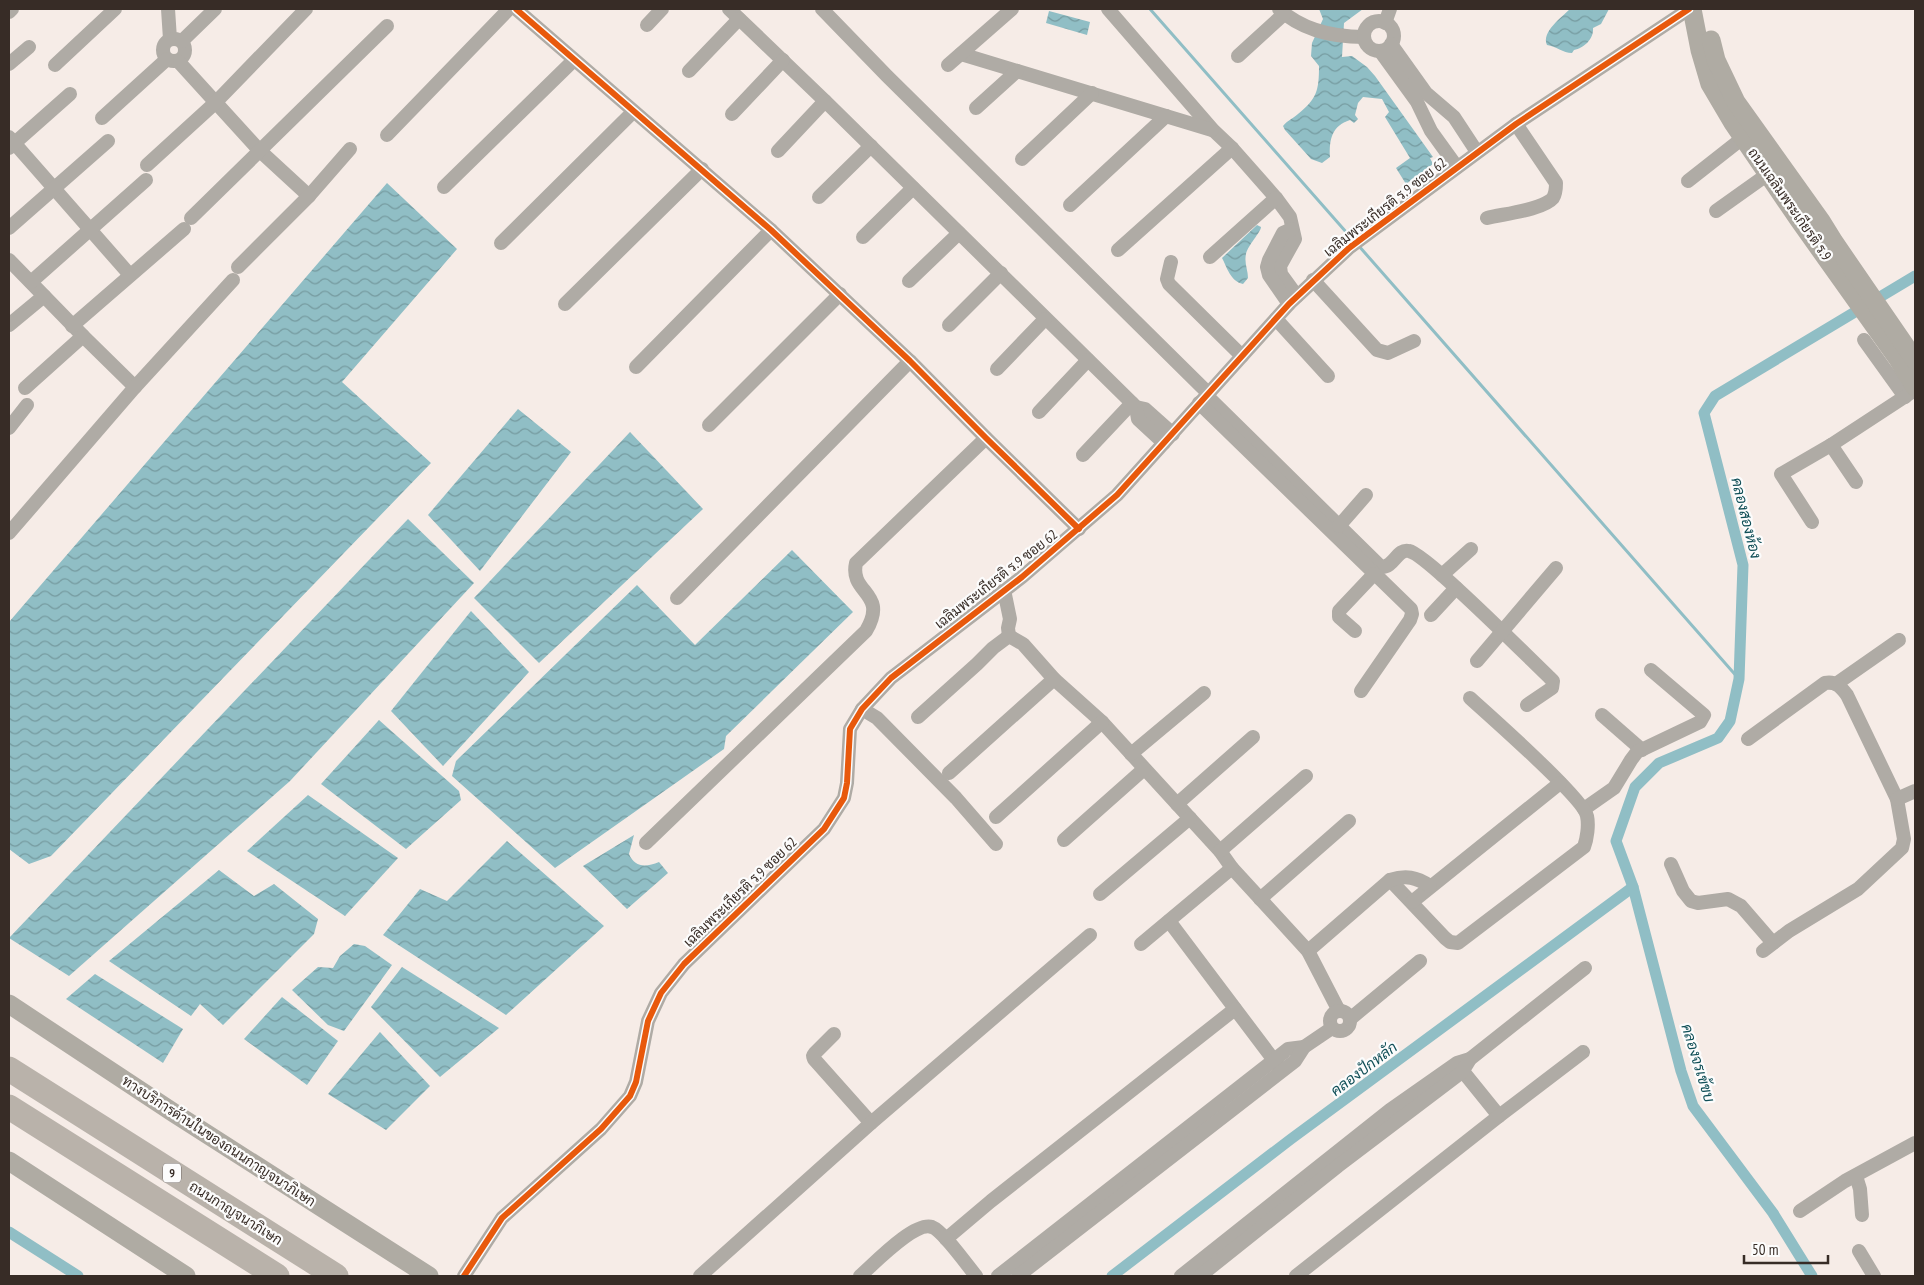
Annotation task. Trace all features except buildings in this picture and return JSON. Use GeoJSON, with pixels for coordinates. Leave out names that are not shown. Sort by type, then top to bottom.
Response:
{"type":"FeatureCollection","features":[{"type":"Feature","properties":{"kind":"highway","name":"ถนนกาญจนาภิเษก"},"geometry":{"type":"LineString","coordinates":[[9,1069],[336,1276]]}},
{"type":"Feature","properties":{"kind":"highway","name":"9"},"geometry":{"type":"LineString","coordinates":[[9,1107],[277,1276]]}},
{"type":"Feature","properties":{"kind":"main road","name":"ถนนเฉลิมพระเกียรติ ร.9"},"geometry":{"type":"LineString","coordinates":[[1691,9],[1710,84],[1768,174],[1828,247],[1908,357],[1912,391]]}},
{"type":"Feature","properties":{"kind":"main road","name":"ถนนเฉลิมพระเกียรติ ร.9"},"geometry":{"type":"LineString","coordinates":[[1705,9],[1716,60],[1736,102],[1821,220],[1828,247]]}},
{"type":"Feature","properties":{"kind":"main road","name":"ทางบริการด้านในของถนนกาญจนาภิเษก"},"geometry":{"type":"LineString","coordinates":[[9,1004],[174,1113],[429,1276]]}},
{"type":"Feature","properties":{"kind":"main road"},"geometry":{"type":"LineString","coordinates":[[9,1161],[186,1276]]}},
{"type":"Feature","properties":{"kind":"street"},"geometry":{"type":"LineString","coordinates":[[9,12],[12,9]]}},
{"type":"Feature","properties":{"kind":"street"},"geometry":{"type":"LineString","coordinates":[[55,65],[115,9]]}},
{"type":"Feature","properties":{"kind":"street"},"geometry":{"type":"LineString","coordinates":[[102,118],[172,60],[183,58],[186,52],[185,46],[176,40],[168,9]]}},
{"type":"Feature","properties":{"kind":"street"},"geometry":{"type":"LineString","coordinates":[[215,9],[176,40],[164,44],[163,52],[259,150],[309,196]]}},
{"type":"Feature","properties":{"kind":"street"},"geometry":{"type":"LineString","coordinates":[[147,165],[215,103],[306,9]]}},
{"type":"Feature","properties":{"kind":"street"},"geometry":{"type":"LineString","coordinates":[[387,135],[509,9]]}},
{"type":"Feature","properties":{"kind":"street"},"geometry":{"type":"LineString","coordinates":[[516,9],[771,230],[910,361],[1080,529]]}},
{"type":"Feature","properties":{"kind":"street"},"geometry":{"type":"LineString","coordinates":[[646,25],[662,9]]}},
{"type":"Feature","properties":{"kind":"street"},"geometry":{"type":"LineString","coordinates":[[822,9],[1204,397],[1374,574],[1411,609],[1412,614],[1362,691]]}},
{"type":"Feature","properties":{"kind":"street"},"geometry":{"type":"LineString","coordinates":[[948,65],[1012,9]]}},
{"type":"Feature","properties":{"kind":"street"},"geometry":{"type":"LineString","coordinates":[[1108,9],[1213,130],[1232,148],[1276,198],[1290,217],[1292,230],[1283,234],[1268,260],[1267,267],[1269,275],[1293,300]]}},
{"type":"Feature","properties":{"kind":"street"},"geometry":{"type":"LineString","coordinates":[[1386,23],[1390,9]]}},
{"type":"Feature","properties":{"kind":"street","name":"เฉลิมพระเกียรติ ร.9 ซอย 62"},"geometry":{"type":"LineString","coordinates":[[464,1276],[502,1218],[601,1129],[630,1096],[636,1082],[648,1022],[660,993],[684,964],[824,829],[844,798],[847,783],[850,729],[862,709],[891,678],[1022,577],[1080,529],[1117,495],[1293,300],[1349,248],[1516,124],[1691,9]]}},
{"type":"Feature","properties":{"kind":"street"},"geometry":{"type":"LineString","coordinates":[[1238,56],[1282,11],[1318,31],[1343,37],[1364,37]]}},
{"type":"Feature","properties":{"kind":"street"},"geometry":{"type":"LineString","coordinates":[[689,71],[734,14],[1134,405],[1138,419],[1168,438]]}},
{"type":"Feature","properties":{"kind":"street"},"geometry":{"type":"LineString","coordinates":[[1385,48],[1394,35],[1392,30],[1386,23],[1376,22],[1371,24],[1367,27],[1364,37],[1368,46],[1385,48],[1422,98],[1454,117],[1477,152]]}},
{"type":"Feature","properties":{"kind":"street"},"geometry":{"type":"LineString","coordinates":[[72,326],[187,224],[259,150],[387,26]]}},
{"type":"Feature","properties":{"kind":"street"},"geometry":{"type":"LineString","coordinates":[[9,64],[30,47]]}},
{"type":"Feature","properties":{"kind":"street"},"geometry":{"type":"LineString","coordinates":[[961,54],[1213,130]]}},
{"type":"Feature","properties":{"kind":"street"},"geometry":{"type":"LineString","coordinates":[[444,187],[574,60]]}},
{"type":"Feature","properties":{"kind":"street"},"geometry":{"type":"LineString","coordinates":[[732,114],[783,60]]}},
{"type":"Feature","properties":{"kind":"street"},"geometry":{"type":"LineString","coordinates":[[976,108],[1017,71]]}},
{"type":"Feature","properties":{"kind":"street"},"geometry":{"type":"LineString","coordinates":[[1022,159],[1092,93]]}},
{"type":"Feature","properties":{"kind":"street"},"geometry":{"type":"LineString","coordinates":[[70,94],[10,143],[54,188],[130,275]]}},
{"type":"Feature","properties":{"kind":"street"},"geometry":{"type":"LineString","coordinates":[[1422,98],[1430,131],[1457,167]]}},
{"type":"Feature","properties":{"kind":"street"},"geometry":{"type":"LineString","coordinates":[[778,151],[825,101]]}},
{"type":"Feature","properties":{"kind":"street"},"geometry":{"type":"LineString","coordinates":[[501,244],[633,112]]}},
{"type":"Feature","properties":{"kind":"street"},"geometry":{"type":"LineString","coordinates":[[1070,205],[1166,116]]}},
{"type":"Feature","properties":{"kind":"street"},"geometry":{"type":"LineString","coordinates":[[1487,218],[1542,204],[1553,198],[1556,191],[1556,183],[1552,176],[1516,124]]}},
{"type":"Feature","properties":{"kind":"street"},"geometry":{"type":"LineString","coordinates":[[1688,181],[1744,137]]}},
{"type":"Feature","properties":{"kind":"street"},"geometry":{"type":"LineString","coordinates":[[9,228],[108,141]]}},
{"type":"Feature","properties":{"kind":"street"},"geometry":{"type":"LineString","coordinates":[[819,196],[871,146]]}},
{"type":"Feature","properties":{"kind":"street"},"geometry":{"type":"LineString","coordinates":[[1118,250],[1232,148]]}},
{"type":"Feature","properties":{"kind":"street"},"geometry":{"type":"LineString","coordinates":[[9,533],[135,387],[350,149]]}},
{"type":"Feature","properties":{"kind":"street"},"geometry":{"type":"LineString","coordinates":[[565,304],[702,169]]}},
{"type":"Feature","properties":{"kind":"street"},"geometry":{"type":"LineString","coordinates":[[1716,211],[1768,174]]}},
{"type":"Feature","properties":{"kind":"street"},"geometry":{"type":"LineString","coordinates":[[31,282],[146,180]]}},
{"type":"Feature","properties":{"kind":"street"},"geometry":{"type":"LineString","coordinates":[[863,237],[913,188]]}},
{"type":"Feature","properties":{"kind":"street"},"geometry":{"type":"LineString","coordinates":[[1210,257],[1276,198]]}},
{"type":"Feature","properties":{"kind":"street"},"geometry":{"type":"LineString","coordinates":[[636,366],[771,230]]}},
{"type":"Feature","properties":{"kind":"street"},"geometry":{"type":"LineString","coordinates":[[909,281],[958,233]]}},
{"type":"Feature","properties":{"kind":"street"},"geometry":{"type":"LineString","coordinates":[[9,260],[72,326],[135,387]]}},
{"type":"Feature","properties":{"kind":"street"},"geometry":{"type":"LineString","coordinates":[[1171,262],[1167,279],[1169,284],[1242,356]]}},
{"type":"Feature","properties":{"kind":"street"},"geometry":{"type":"LineString","coordinates":[[949,325],[1001,273]]}},
{"type":"Feature","properties":{"kind":"street"},"geometry":{"type":"LineString","coordinates":[[1314,280],[1377,350],[1388,353],[1414,341]]}},
{"type":"Feature","properties":{"kind":"street"},"geometry":{"type":"LineString","coordinates":[[709,425],[840,294]]}},
{"type":"Feature","properties":{"kind":"street"},"geometry":{"type":"LineString","coordinates":[[9,324],[44,296]]}},
{"type":"Feature","properties":{"kind":"street"},"geometry":{"type":"LineString","coordinates":[[997,368],[1045,319]]}},
{"type":"Feature","properties":{"kind":"street"},"geometry":{"type":"LineString","coordinates":[[1276,319],[1328,376]]}},
{"type":"Feature","properties":{"kind":"street"},"geometry":{"type":"LineString","coordinates":[[24,388],[83,336]]}},
{"type":"Feature","properties":{"kind":"street"},"geometry":{"type":"LineString","coordinates":[[1812,522],[1781,474],[1831,445],[1912,391],[1864,340]]}},
{"type":"Feature","properties":{"kind":"street"},"geometry":{"type":"LineString","coordinates":[[1039,412],[1088,360]]}},
{"type":"Feature","properties":{"kind":"street"},"geometry":{"type":"LineString","coordinates":[[677,598],[910,361]]}},
{"type":"Feature","properties":{"kind":"street"},"geometry":{"type":"LineString","coordinates":[[1204,397],[1381,567],[1388,566],[1407,550],[1415,553],[1456,588],[1553,681],[1552,688],[1527,705]]}},
{"type":"Feature","properties":{"kind":"street"},"geometry":{"type":"LineString","coordinates":[[9,428],[28,405]]}},
{"type":"Feature","properties":{"kind":"street"},"geometry":{"type":"LineString","coordinates":[[1083,455],[1134,405]]}},
{"type":"Feature","properties":{"kind":"street"},"geometry":{"type":"LineString","coordinates":[[646,844],[866,631],[873,620],[874,607],[872,601],[856,579],[854,572],[856,563],[986,438]]}},
{"type":"Feature","properties":{"kind":"street"},"geometry":{"type":"LineString","coordinates":[[1831,445],[1856,482]]}},
{"type":"Feature","properties":{"kind":"street"},"geometry":{"type":"LineString","coordinates":[[1339,526],[1366,495]]}},
{"type":"Feature","properties":{"kind":"street"},"geometry":{"type":"LineString","coordinates":[[1442,575],[1471,549]]}},
{"type":"Feature","properties":{"kind":"street"},"geometry":{"type":"LineString","coordinates":[[1477,661],[1556,568]]}},
{"type":"Feature","properties":{"kind":"street"},"geometry":{"type":"LineString","coordinates":[[1355,631],[1340,616],[1339,611],[1374,574]]}},
{"type":"Feature","properties":{"kind":"street"},"geometry":{"type":"LineString","coordinates":[[1431,615],[1456,588]]}},
{"type":"Feature","properties":{"kind":"street"},"geometry":{"type":"LineString","coordinates":[[1004,590],[1010,619],[1009,636]]}},
{"type":"Feature","properties":{"kind":"street"},"geometry":{"type":"LineString","coordinates":[[1009,636],[1023,644],[1054,679],[1102,722],[1220,850],[1232,868],[1308,951],[1344,1015]]}},
{"type":"Feature","properties":{"kind":"street"},"geometry":{"type":"LineString","coordinates":[[918,717],[993,648],[1009,636]]}},
{"type":"Feature","properties":{"kind":"street"},"geometry":{"type":"LineString","coordinates":[[1748,739],[1796,703],[1899,640]]}},
{"type":"Feature","properties":{"kind":"street"},"geometry":{"type":"LineString","coordinates":[[1584,809],[1614,788],[1631,760],[1642,750],[1700,722],[1704,715],[1651,670]]}},
{"type":"Feature","properties":{"kind":"street"},"geometry":{"type":"LineString","coordinates":[[949,773],[1054,679]]}},
{"type":"Feature","properties":{"kind":"street"},"geometry":{"type":"LineString","coordinates":[[1671,864],[1683,891],[1690,901],[1698,903],[1728,899],[1741,906],[1768,947],[1788,931],[1858,889],[1899,852],[1904,839],[1897,799],[1847,695],[1831,683]]}},
{"type":"Feature","properties":{"kind":"street"},"geometry":{"type":"LineString","coordinates":[[1130,754],[1204,694]]}},
{"type":"Feature","properties":{"kind":"street"},"geometry":{"type":"LineString","coordinates":[[1390,880],[1445,938],[1450,942],[1458,943],[1584,847],[1587,816],[1584,809],[1570,792],[1470,698]]}},
{"type":"Feature","properties":{"kind":"street"},"geometry":{"type":"LineString","coordinates":[[862,709],[877,718],[956,798],[996,844]]}},
{"type":"Feature","properties":{"kind":"street"},"geometry":{"type":"LineString","coordinates":[[1602,715],[1642,750]]}},
{"type":"Feature","properties":{"kind":"street"},"geometry":{"type":"LineString","coordinates":[[996,817],[1102,722]]}},
{"type":"Feature","properties":{"kind":"street"},"geometry":{"type":"LineString","coordinates":[[1177,804],[1253,737]]}},
{"type":"Feature","properties":{"kind":"street"},"geometry":{"type":"LineString","coordinates":[[1064,840],[1144,769]]}},
{"type":"Feature","properties":{"kind":"street"},"geometry":{"type":"LineString","coordinates":[[1220,850],[1306,776]]}},
{"type":"Feature","properties":{"kind":"street"},"geometry":{"type":"LineString","coordinates":[[1412,902],[1560,783]]}},
{"type":"Feature","properties":{"kind":"street"},"geometry":{"type":"LineString","coordinates":[[1897,799],[1915,791]]}},
{"type":"Feature","properties":{"kind":"street"},"geometry":{"type":"LineString","coordinates":[[1100,894],[1190,818]]}},
{"type":"Feature","properties":{"kind":"street"},"geometry":{"type":"LineString","coordinates":[[1260,899],[1349,821]]}},
{"type":"Feature","properties":{"kind":"street"},"geometry":{"type":"LineString","coordinates":[[1141,944],[1232,868]]}},
{"type":"Feature","properties":{"kind":"street"},"geometry":{"type":"LineString","coordinates":[[1308,951],[1390,880],[1400,877],[1414,877],[1430,886]]}},
{"type":"Feature","properties":{"kind":"street"},"geometry":{"type":"LineString","coordinates":[[1169,921],[1278,1066]]}},
{"type":"Feature","properties":{"kind":"street"},"geometry":{"type":"LineString","coordinates":[[700,1276],[871,1123],[1090,935]]}},
{"type":"Feature","properties":{"kind":"street"},"geometry":{"type":"LineString","coordinates":[[1018,1276],[1136,1177],[1278,1066],[1295,1061],[1304,1047],[1332,1028],[1330,1017],[1344,1015],[1420,961]]}},
{"type":"Feature","properties":{"kind":"street"},"geometry":{"type":"LineString","coordinates":[[1200,1276],[1335,1161],[1390,1110],[1470,1059],[1585,968]]}},
{"type":"Feature","properties":{"kind":"street"},"geometry":{"type":"LineString","coordinates":[[946,1239],[991,1201],[1235,1009]]}},
{"type":"Feature","properties":{"kind":"street"},"geometry":{"type":"LineString","coordinates":[[834,1034],[815,1053],[814,1059],[871,1123]]}},
{"type":"Feature","properties":{"kind":"street"},"geometry":{"type":"LineString","coordinates":[[1296,1276],[1583,1052]]}},
{"type":"Feature","properties":{"kind":"street"},"geometry":{"type":"LineString","coordinates":[[1459,1067],[1499,1116]]}},
{"type":"Feature","properties":{"kind":"street"},"geometry":{"type":"LineString","coordinates":[[1800,1211],[1856,1176],[1915,1143]]}},
{"type":"Feature","properties":{"kind":"street"},"geometry":{"type":"LineString","coordinates":[[1181,1276],[1335,1161]]}},
{"type":"Feature","properties":{"kind":"street"},"geometry":{"type":"LineString","coordinates":[[1856,1176],[1860,1189],[1862,1215]]}},
{"type":"Feature","properties":{"kind":"street"},"geometry":{"type":"LineString","coordinates":[[998,1276],[1136,1177]]}},
{"type":"Feature","properties":{"kind":"street"},"geometry":{"type":"LineString","coordinates":[[860,1276],[914,1231],[925,1226],[933,1227],[946,1239],[976,1276]]}},
{"type":"Feature","properties":{"kind":"street"},"geometry":{"type":"LineString","coordinates":[[1859,1251],[1874,1276]]}},
{"type":"Feature","properties":{"kind":"water"},"geometry":{"type":"Polygon","coordinates":[[[1319,9],[1363,9],[1344,23],[1342,57],[1352,56],[1367,67],[1433,157],[1430,158],[1433,164],[1406,184],[1396,168],[1410,158],[1385,117],[1389,112],[1382,99],[1363,97],[1358,103],[1355,115],[1358,119],[1354,123],[1350,120],[1335,130],[1330,144],[1330,157],[1322,163],[1311,159],[1283,126],[1309,104],[1316,93],[1319,66],[1311,56],[1312,43],[1323,19],[1319,9]]]}},
{"type":"Feature","properties":{"kind":"water"},"geometry":{"type":"Polygon","coordinates":[[[1570,9],[1609,9],[1601,24],[1593,28],[1592,36],[1588,42],[1572,53],[1547,45],[1546,40],[1553,25],[1570,9]]]}},
{"type":"Feature","properties":{"kind":"water"},"geometry":{"type":"Polygon","coordinates":[[[1049,11],[1090,22],[1087,35],[1046,23],[1049,11]]]}},
{"type":"Feature","properties":{"kind":"water"},"geometry":{"type":"Polygon","coordinates":[[[387,183],[457,249],[342,382],[431,463],[51,856],[29,864],[9,849],[9,622],[387,183]]]}},
{"type":"Feature","properties":{"kind":"water"},"geometry":{"type":"Polygon","coordinates":[[[1257,225],[1261,227],[1246,254],[1248,278],[1243,284],[1232,277],[1222,258],[1257,225]]]}},
{"type":"Feature","properties":{"kind":"water"},"geometry":{"type":"Polygon","coordinates":[[[518,409],[571,452],[480,571],[428,515],[518,409]]]}},
{"type":"Feature","properties":{"kind":"water"},"geometry":{"type":"Polygon","coordinates":[[[630,432],[703,509],[539,663],[474,598],[630,432]]]}},
{"type":"Feature","properties":{"kind":"water"},"geometry":{"type":"Polygon","coordinates":[[[408,519],[474,583],[290,781],[69,976],[9,938],[408,519]]]}},
{"type":"Feature","properties":{"kind":"water"},"geometry":{"type":"Polygon","coordinates":[[[792,550],[853,612],[726,736],[724,749],[555,868],[452,776],[456,761],[637,585],[695,645],[792,550]]]}},
{"type":"Feature","properties":{"kind":"water"},"geometry":{"type":"Polygon","coordinates":[[[471,611],[529,672],[443,766],[391,711],[471,611]]]}},
{"type":"Feature","properties":{"kind":"water"},"geometry":{"type":"Polygon","coordinates":[[[379,720],[459,791],[461,800],[406,849],[321,784],[379,720]]]}},
{"type":"Feature","properties":{"kind":"water"},"geometry":{"type":"Polygon","coordinates":[[[308,795],[398,858],[345,916],[247,851],[308,795]]]}},
{"type":"Feature","properties":{"kind":"water"},"geometry":{"type":"Polygon","coordinates":[[[634,835],[629,854],[631,859],[641,865],[659,862],[668,873],[627,909],[583,866],[634,835]]]}},
{"type":"Feature","properties":{"kind":"water"},"geometry":{"type":"Polygon","coordinates":[[[507,841],[604,926],[506,1015],[383,935],[420,889],[447,901],[507,841]]]}},
{"type":"Feature","properties":{"kind":"water"},"geometry":{"type":"Polygon","coordinates":[[[219,870],[254,896],[274,884],[318,919],[314,934],[223,1025],[200,1004],[191,1016],[109,961],[219,870]]]}},
{"type":"Feature","properties":{"kind":"water"},"geometry":{"type":"Polygon","coordinates":[[[354,944],[365,946],[392,965],[344,1031],[328,1025],[292,990],[318,967],[333,968],[340,956],[354,944]]]}},
{"type":"Feature","properties":{"kind":"water"},"geometry":{"type":"Polygon","coordinates":[[[402,967],[499,1028],[440,1077],[371,1007],[402,967]]]}},
{"type":"Feature","properties":{"kind":"water"},"geometry":{"type":"Polygon","coordinates":[[[95,974],[183,1029],[163,1063],[66,999],[95,974]]]}},
{"type":"Feature","properties":{"kind":"water"},"geometry":{"type":"Polygon","coordinates":[[[282,997],[338,1041],[307,1085],[244,1039],[282,997]]]}},
{"type":"Feature","properties":{"kind":"water"},"geometry":{"type":"Polygon","coordinates":[[[380,1032],[430,1086],[386,1130],[328,1094],[380,1032]]]}},
{"type":"Feature","properties":{"kind":"waterway"},"geometry":{"type":"LineString","coordinates":[[1150,9],[1354,241]]}},
{"type":"Feature","properties":{"kind":"waterway"},"geometry":{"type":"LineString","coordinates":[[1358,245],[1739,679]]}},
{"type":"Feature","properties":{"kind":"waterway","name":"คลองสองห้อง"},"geometry":{"type":"LineString","coordinates":[[1812,1276],[1773,1213],[1693,1106],[1681,1071],[1633,887],[1616,841],[1635,787],[1659,763],[1718,738],[1730,721],[1739,679],[1743,565],[1704,413],[1715,396],[1915,276]]}},
{"type":"Feature","properties":{"kind":"waterway","name":"คลองปักหลัก"},"geometry":{"type":"LineString","coordinates":[[1112,1276],[1291,1139],[1633,887]]}},
{"type":"Feature","properties":{"kind":"waterway","name":"คลองปักหลัก"},"geometry":{"type":"LineString","coordinates":[[9,1232],[78,1276]]}},
{"type":"Feature","properties":{"kind":"cycle path"},"geometry":{"type":"LineString","coordinates":[[516,9],[771,230],[910,361],[1079,529]]}},
{"type":"Feature","properties":{"kind":"cycle path"},"geometry":{"type":"LineString","coordinates":[[464,1276],[502,1218],[601,1129],[630,1096],[636,1082],[648,1021],[661,993],[684,964],[824,829],[844,798],[847,783],[850,729],[862,709],[891,678],[1022,577],[1117,495],[1289,304],[1349,248],[1516,124],[1689,9]]}},
{"type":"Feature","properties":{"kind":"water label","name":"คลองจรเข้ขบ"},"geometry":{"type":"Point","coordinates":[1698,1063]}}]}
